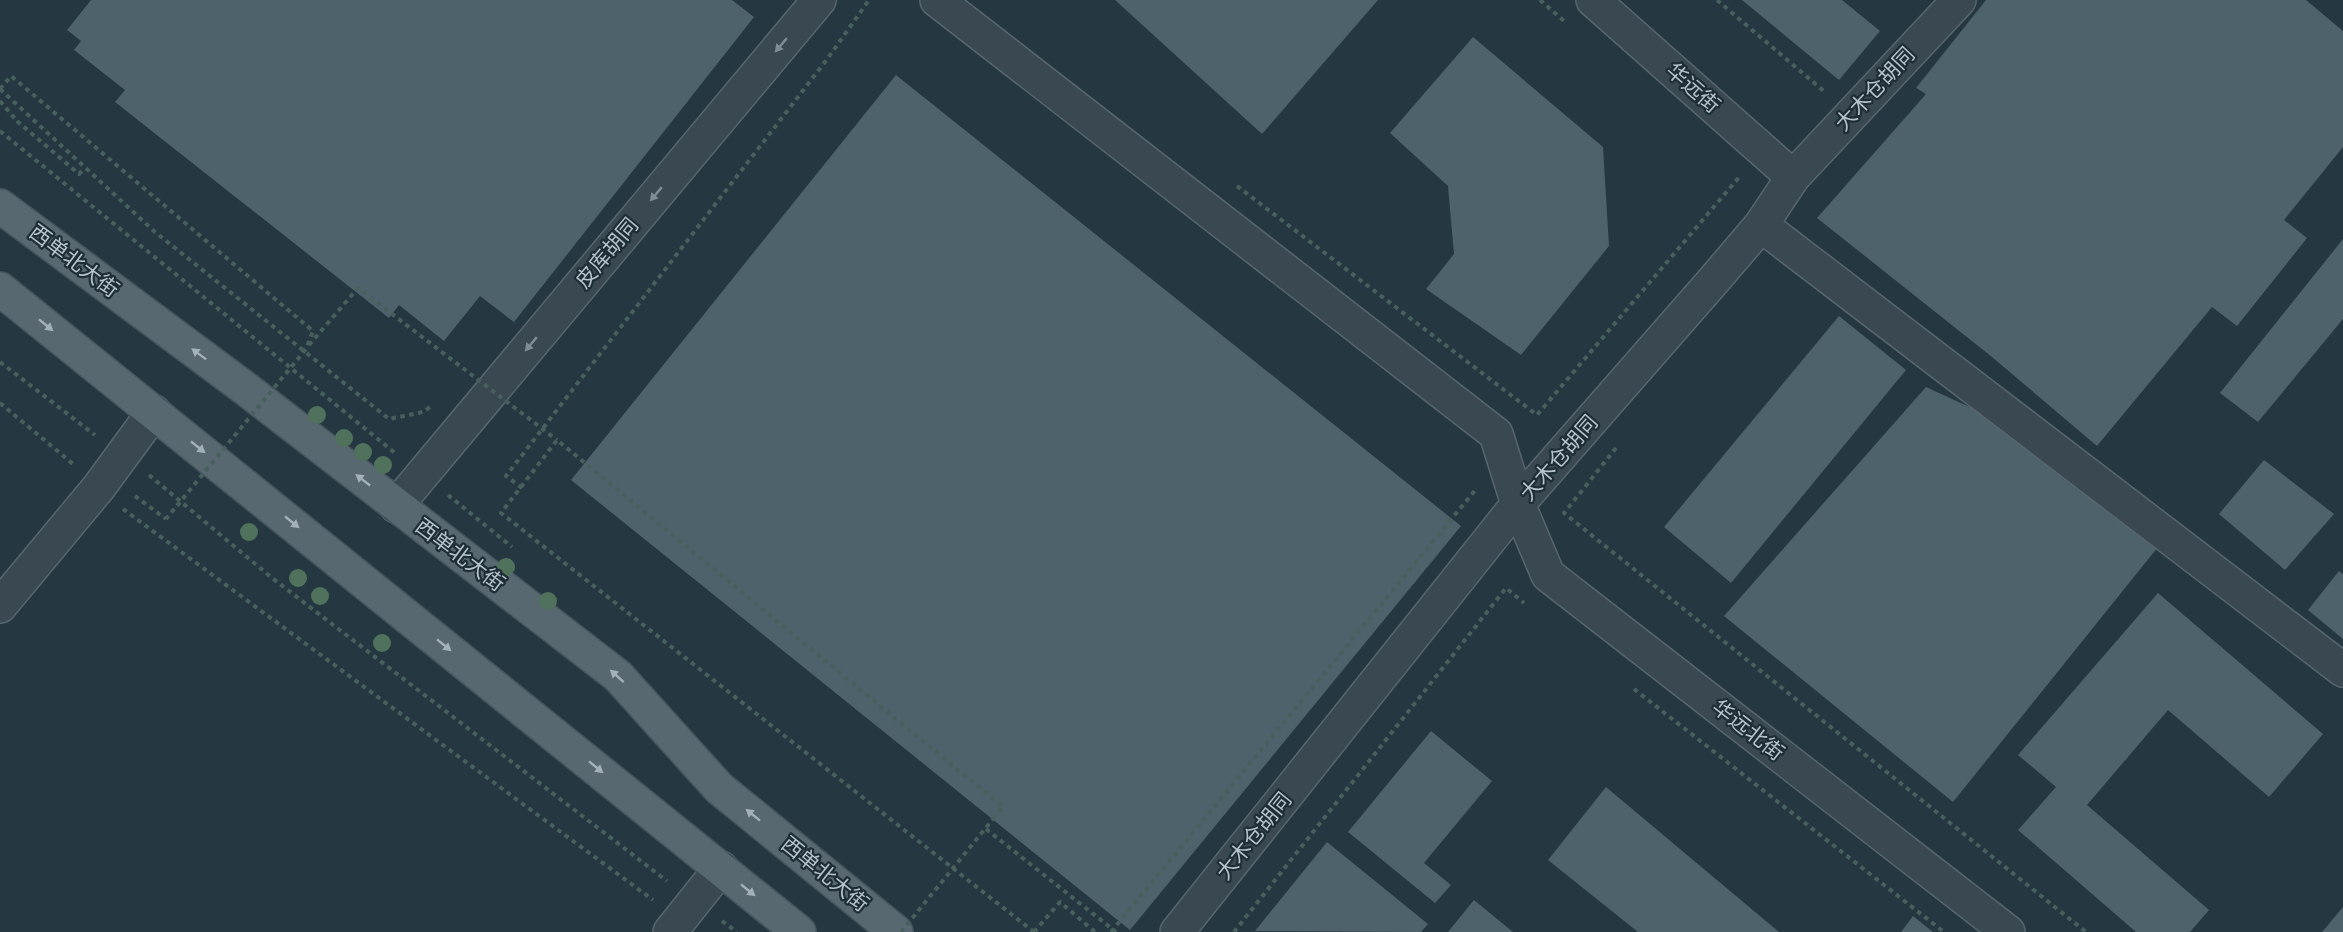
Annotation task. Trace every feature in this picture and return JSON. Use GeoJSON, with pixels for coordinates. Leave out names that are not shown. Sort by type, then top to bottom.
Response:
{"type":"FeatureCollection","features":[{"type":"Feature","properties":{"kind":"main road","name":"西单北大街"},"geometry":{"type":"LineString","coordinates":[[0,206],[246,389],[618,676],[719,788],[896,932]]}},
{"type":"Feature","properties":{"kind":"main road"},"geometry":{"type":"LineString","coordinates":[[0,289],[800,932]]}},
{"type":"Feature","properties":{"kind":"street","name":"华远北街"},"geometry":{"type":"LineString","coordinates":[[937,0],[1496,434],[1518,504],[1548,575],[2008,932]]}},
{"type":"Feature","properties":{"kind":"street","name":"华远街"},"geometry":{"type":"LineString","coordinates":[[1593,0],[1793,177]]}},
{"type":"Feature","properties":{"kind":"street","name":"大木仓胡同"},"geometry":{"type":"LineString","coordinates":[[1177,932],[1518,504],[1761,225],[1793,177],[1959,0]]}},
{"type":"Feature","properties":{"kind":"street","name":"皮库胡同"},"geometry":{"type":"LineString","coordinates":[[396,506],[812,2]]}},
{"type":"Feature","properties":{"kind":"street"},"geometry":{"type":"LineString","coordinates":[[1761,225],[2343,670]]}},
{"type":"Feature","properties":{"kind":"street"},"geometry":{"type":"LineString","coordinates":[[0,606],[99,487],[154,412]]}},
{"type":"Feature","properties":{"kind":"street"},"geometry":{"type":"LineString","coordinates":[[681,918],[721,868]]}},
{"type":"Feature","properties":{"kind":"path"},"geometry":{"type":"LineString","coordinates":[[522,488],[506,476],[828,58],[869,0]]}},
{"type":"Feature","properties":{"kind":"path"},"geometry":{"type":"LineString","coordinates":[[1539,0],[1567,23]]}},
{"type":"Feature","properties":{"kind":"path"},"geometry":{"type":"LineString","coordinates":[[1717,0],[1817,85]]}},
{"type":"Feature","properties":{"kind":"path"},"geometry":{"type":"LineString","coordinates":[[306,349],[313,331],[11,76],[0,89],[84,169],[155,232],[389,419],[423,412]]}},
{"type":"Feature","properties":{"kind":"path"},"geometry":{"type":"LineString","coordinates":[[0,101],[17,121],[79,174],[84,169]]}},
{"type":"Feature","properties":{"kind":"path"},"geometry":{"type":"LineString","coordinates":[[1227,179],[1537,415],[1743,172],[1736,166]]}},
{"type":"Feature","properties":{"kind":"path"},"geometry":{"type":"LineString","coordinates":[[133,495],[166,519],[358,288],[558,440],[1003,807],[901,932]]}},
{"type":"Feature","properties":{"kind":"path"},"geometry":{"type":"LineString","coordinates":[[0,362],[122,455],[681,918]]}},
{"type":"Feature","properties":{"kind":"path"},"geometry":{"type":"LineString","coordinates":[[558,440],[501,513],[1034,932],[1060,902],[1095,932]]}},
{"type":"Feature","properties":{"kind":"path"},"geometry":{"type":"LineString","coordinates":[[1111,932],[1483,480]]}},
{"type":"Feature","properties":{"kind":"path"},"geometry":{"type":"LineString","coordinates":[[1564,513],[2086,932]]}},
{"type":"Feature","properties":{"kind":"path"},"geometry":{"type":"LineString","coordinates":[[188,555],[681,918],[738,932]]}},
{"type":"Feature","properties":{"kind":"path"},"geometry":{"type":"LineString","coordinates":[[1234,932],[1506,588],[1534,610]]}},
{"type":"Feature","properties":{"kind":"path"},"geometry":{"type":"LineString","coordinates":[[1627,683],[1944,932]]}},
{"type":"Feature","properties":{"kind":"path"},"geometry":{"type":"LineString","coordinates":[[986,829],[1116,932]]}},
{"type":"Feature","properties":{"kind":"building"},"geometry":{"type":"Polygon","coordinates":[[[91,0],[732,0],[754,17],[514,322],[480,296],[444,341],[399,305],[389,318],[115,102],[125,90],[74,50],[81,41],[67,30],[91,0]]]}},
{"type":"Feature","properties":{"kind":"building"},"geometry":{"type":"Polygon","coordinates":[[[1115,0],[1378,0],[1262,134],[1115,0]]]}},
{"type":"Feature","properties":{"kind":"building"},"geometry":{"type":"Polygon","coordinates":[[[1742,0],[1842,0],[1880,31],[1839,80],[1742,0]]]}},
{"type":"Feature","properties":{"kind":"building"},"geometry":{"type":"Polygon","coordinates":[[[1986,0],[2306,0],[2343,31],[2343,147],[2284,220],[2307,238],[2237,326],[2212,307],[2097,446],[1992,357],[1817,218],[1926,94],[1916,88],[1986,0]]]}},
{"type":"Feature","properties":{"kind":"building"},"geometry":{"type":"Polygon","coordinates":[[[1473,37],[1603,147],[1609,246],[1521,355],[1426,289],[1454,254],[1448,186],[1390,133],[1473,37]]]}},
{"type":"Feature","properties":{"kind":"building"},"geometry":{"type":"Polygon","coordinates":[[[896,75],[1461,526],[1130,930],[571,480],[896,75]]]}},
{"type":"Feature","properties":{"kind":"building"},"geometry":{"type":"Polygon","coordinates":[[[2343,239],[2343,319],[2258,422],[2220,393],[2343,239]]]}},
{"type":"Feature","properties":{"kind":"building"},"geometry":{"type":"Polygon","coordinates":[[[1839,316],[1906,370],[1731,583],[1664,527],[1839,316]]]}},
{"type":"Feature","properties":{"kind":"building"},"geometry":{"type":"Polygon","coordinates":[[[1926,387],[2011,426],[2162,542],[1953,802],[1724,616],[1926,387]]]}},
{"type":"Feature","properties":{"kind":"building"},"geometry":{"type":"Polygon","coordinates":[[[2264,460],[2334,514],[2285,570],[2219,514],[2264,460]]]}},
{"type":"Feature","properties":{"kind":"building"},"geometry":{"type":"Polygon","coordinates":[[[2339,571],[2343,574],[2343,639],[2308,610],[2339,571]]]}},
{"type":"Feature","properties":{"kind":"building"},"geometry":{"type":"Polygon","coordinates":[[[2158,593],[2323,734],[2269,797],[2168,710],[2087,805],[2209,910],[2190,932],[2136,932],[2018,830],[2056,787],[2018,755],[2158,593]]]}},
{"type":"Feature","properties":{"kind":"building"},"geometry":{"type":"Polygon","coordinates":[[[1431,731],[1492,781],[1424,863],[1451,885],[1435,903],[1348,832],[1431,731]]]}},
{"type":"Feature","properties":{"kind":"building"},"geometry":{"type":"Polygon","coordinates":[[[1606,787],[1779,932],[1638,932],[1548,860],[1606,787]]]}},
{"type":"Feature","properties":{"kind":"building"},"geometry":{"type":"Polygon","coordinates":[[[1327,842],[1428,924],[1421,932],[1255,931],[1327,842]]]}},
{"type":"Feature","properties":{"kind":"building"},"geometry":{"type":"Polygon","coordinates":[[[1474,900],[1513,932],[1448,932],[1474,900]]]}},
{"type":"Feature","properties":{"kind":"building"},"geometry":{"type":"Polygon","coordinates":[[[2343,907],[2343,932],[2322,932],[2343,907]]]}},
{"type":"Feature","properties":{"kind":"building"},"geometry":{"type":"Polygon","coordinates":[[[1913,916],[1933,932],[1901,932],[1913,916]]]}}]}
